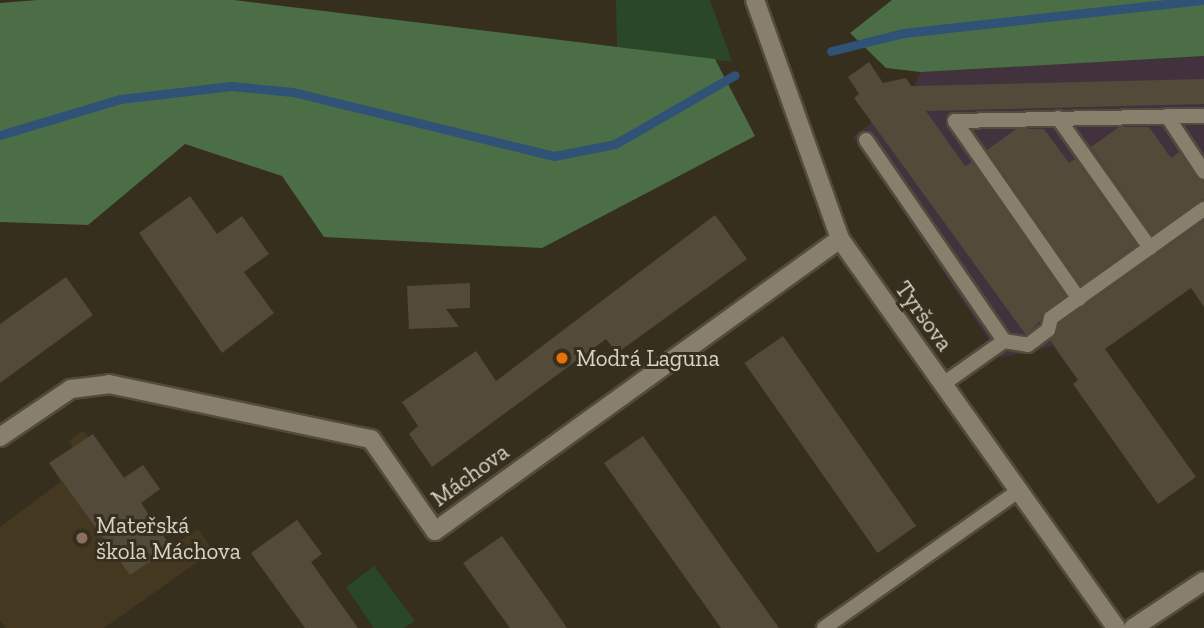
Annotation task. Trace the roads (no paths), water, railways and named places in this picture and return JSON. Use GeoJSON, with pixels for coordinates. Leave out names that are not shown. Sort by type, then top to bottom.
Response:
{"type":"FeatureCollection","features":[{"type":"Feature","properties":{"kind":"street","name":"Tyršova"},"geometry":{"type":"LineString","coordinates":[[755,0],[840,239],[1115,628]]}},
{"type":"Feature","properties":{"kind":"street","name":"Máchova"},"geometry":{"type":"LineString","coordinates":[[0,437],[71,390],[109,384],[358,436],[371,439],[435,531],[840,239]]}},
{"type":"Feature","properties":{"kind":"street"},"geometry":{"type":"LineString","coordinates":[[1133,628],[1204,581]]}},
{"type":"Feature","properties":{"kind":"lane"},"geometry":{"type":"LineString","coordinates":[[1167,116],[1204,173]]}},
{"type":"Feature","properties":{"kind":"lane"},"geometry":{"type":"LineString","coordinates":[[1079,299],[955,121],[1204,116]]}},
{"type":"Feature","properties":{"kind":"lane"},"geometry":{"type":"LineString","coordinates":[[1058,118],[1150,248]]}},
{"type":"Feature","properties":{"kind":"lane"},"geometry":{"type":"LineString","coordinates":[[866,140],[1003,341]]}},
{"type":"Feature","properties":{"kind":"lane"},"geometry":{"type":"LineString","coordinates":[[943,384],[1003,341],[1028,345],[1079,299],[1204,209]]}},
{"type":"Feature","properties":{"kind":"lane"},"geometry":{"type":"LineString","coordinates":[[824,628],[1017,492]]}},
{"type":"Feature","properties":{"kind":"waterway"},"geometry":{"type":"LineString","coordinates":[[831,51],[903,33],[1202,0]]}},
{"type":"Feature","properties":{"kind":"waterway"},"geometry":{"type":"LineString","coordinates":[[0,135],[120,99],[231,86],[293,92],[554,156],[615,144],[735,75]]}},
{"type":"Feature","properties":{"kind":"place","name":"Modrá Laguna"},"geometry":{"type":"Point","coordinates":[562,358]}},
{"type":"Feature","properties":{"kind":"place","name":"Mateřská škola Máchova"},"geometry":{"type":"Point","coordinates":[82,538]}}]}
